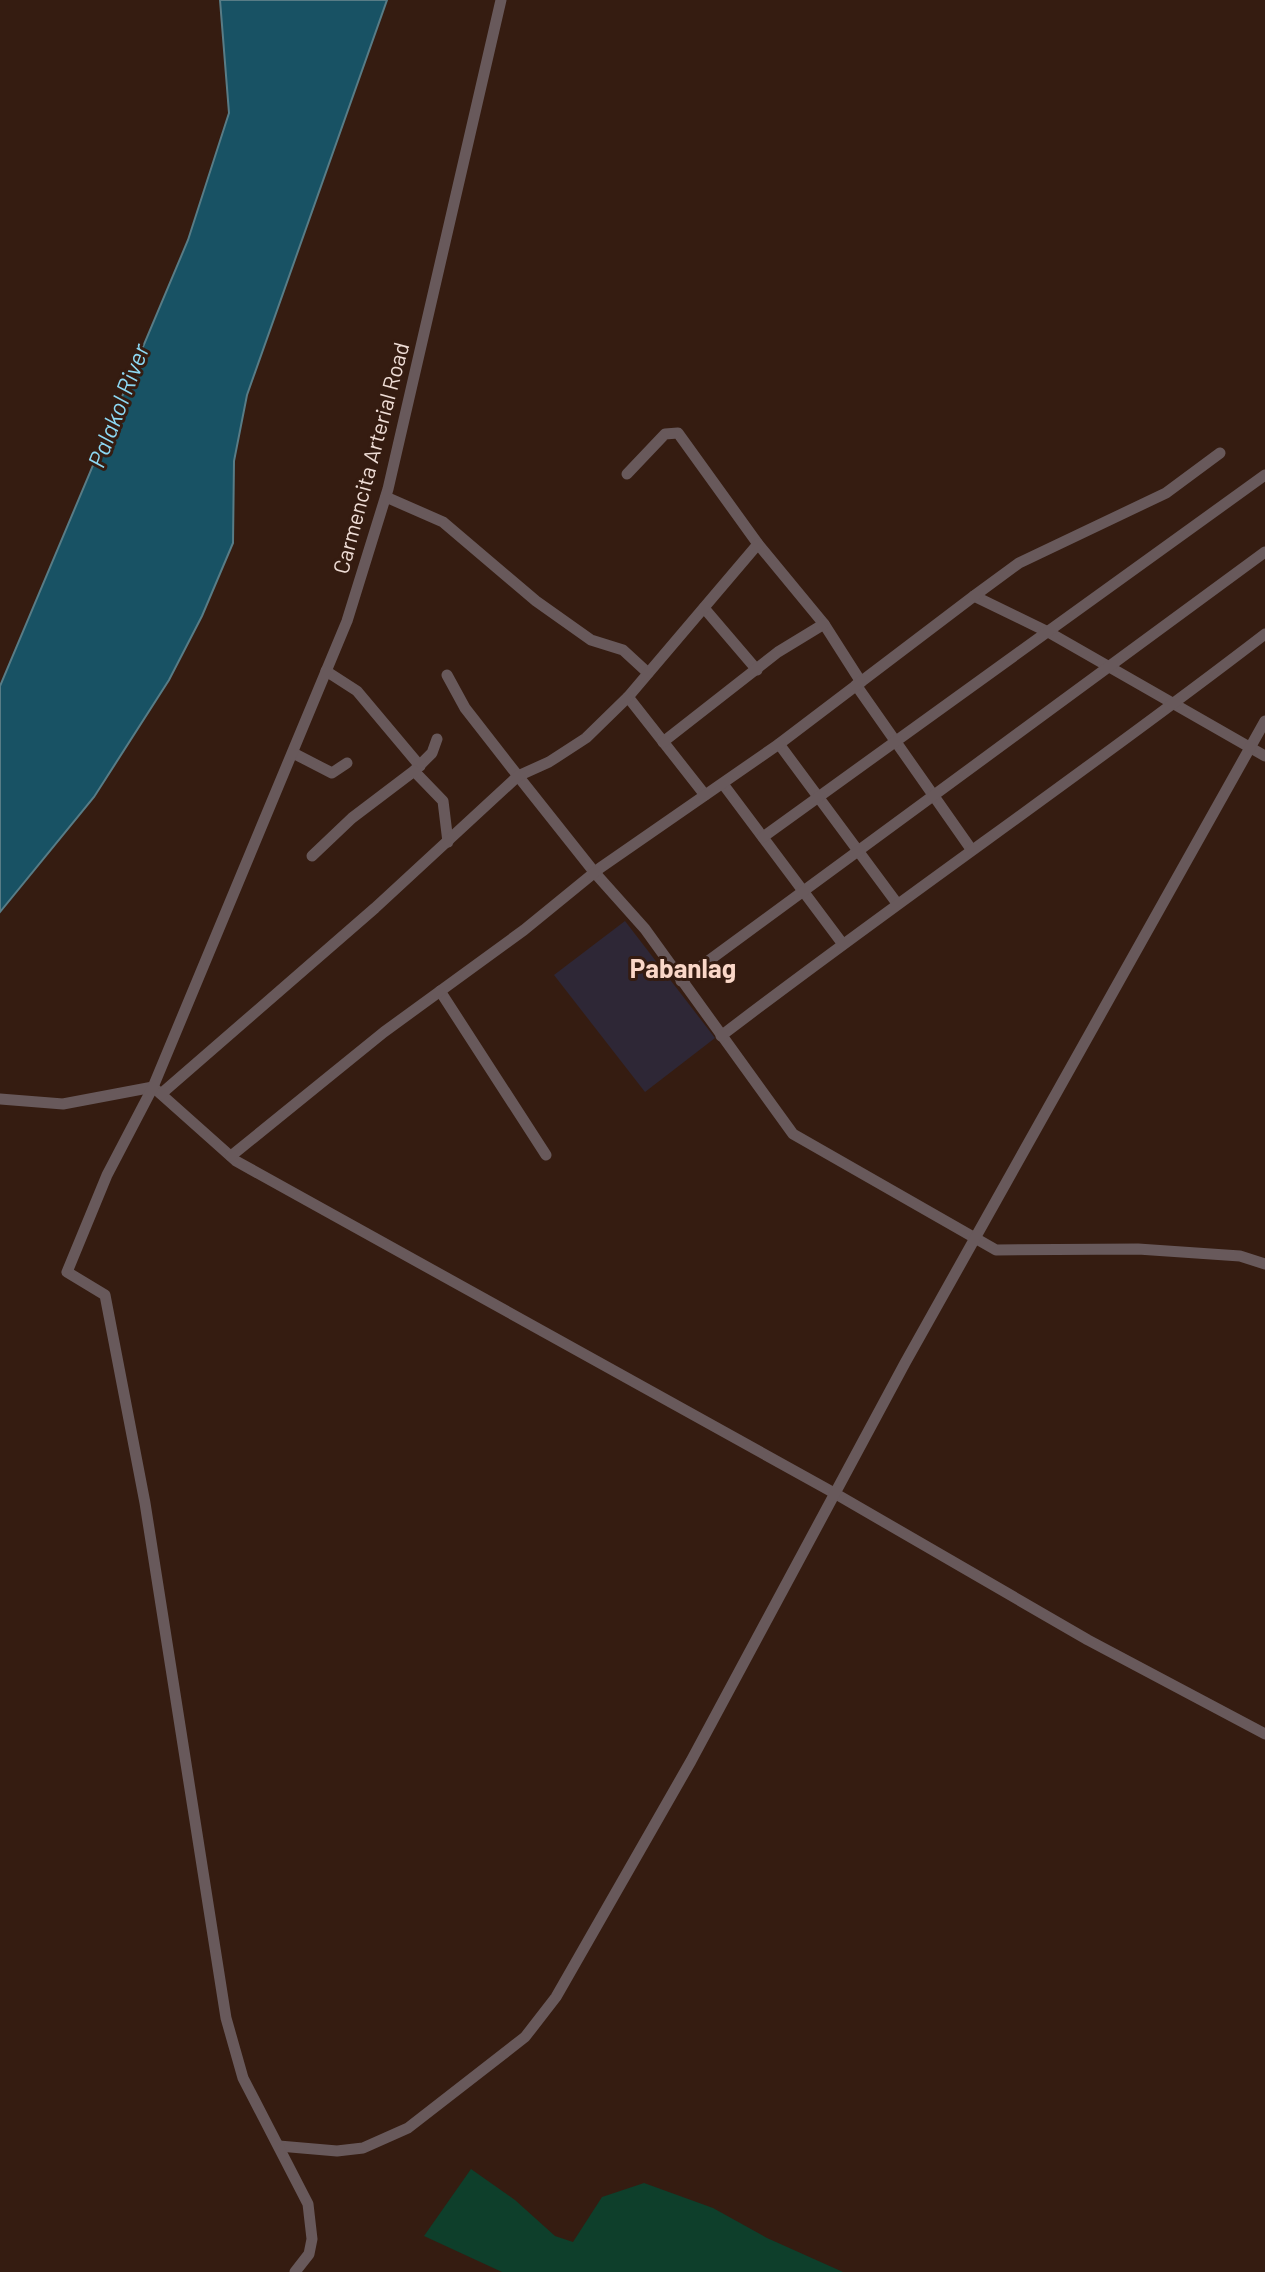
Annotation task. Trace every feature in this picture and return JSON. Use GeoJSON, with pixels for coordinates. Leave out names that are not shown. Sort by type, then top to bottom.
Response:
{"type":"FeatureCollection","features":[{"type":"Feature","properties":{"kind":"street","name":"Carmencita Arterial Road"},"geometry":{"type":"LineString","coordinates":[[279,2146],[243,2078],[226,2018],[145,1503],[105,1295],[67,1272],[107,1175],[157,1090],[347,621],[386,497],[501,0]]}},
{"type":"Feature","properties":{"kind":"street"},"geometry":{"type":"LineString","coordinates":[[627,474],[665,434],[678,433],[758,544],[824,624],[858,683],[971,849]]}},
{"type":"Feature","properties":{"kind":"street"},"geometry":{"type":"LineString","coordinates":[[231,1156],[595,873],[779,744],[1019,563],[1166,493],[1220,453]]}},
{"type":"Feature","properties":{"kind":"street"},"geometry":{"type":"LineString","coordinates":[[763,837],[1050,633],[1265,475]]}},
{"type":"Feature","properties":{"kind":"street"},"geometry":{"type":"LineString","coordinates":[[386,497],[443,522],[536,601],[591,640],[623,650],[648,673]]}},
{"type":"Feature","properties":{"kind":"street"},"geometry":{"type":"LineString","coordinates":[[0,1099],[63,1104],[157,1090],[448,842],[518,776],[549,762],[586,738],[628,697],[758,544]]}},
{"type":"Feature","properties":{"kind":"street"},"geometry":{"type":"LineString","coordinates":[[681,981],[1265,552]]}},
{"type":"Feature","properties":{"kind":"street"},"geometry":{"type":"LineString","coordinates":[[974,596],[1050,633],[1265,756]]}},
{"type":"Feature","properties":{"kind":"street"},"geometry":{"type":"LineString","coordinates":[[704,608],[757,670]]}},
{"type":"Feature","properties":{"kind":"street"},"geometry":{"type":"LineString","coordinates":[[663,742],[778,652],[824,624]]}},
{"type":"Feature","properties":{"kind":"street"},"geometry":{"type":"LineString","coordinates":[[721,1036],[896,902],[1174,704],[1265,634]]}},
{"type":"Feature","properties":{"kind":"street"},"geometry":{"type":"LineString","coordinates":[[326,671],[357,691],[443,801],[448,842]]}},
{"type":"Feature","properties":{"kind":"street"},"geometry":{"type":"LineString","coordinates":[[447,675],[465,708],[595,873],[645,929],[793,1134],[996,1250],[1138,1249],[1240,1256],[1265,1264]]}},
{"type":"Feature","properties":{"kind":"street"},"geometry":{"type":"LineString","coordinates":[[628,697],[705,795]]}},
{"type":"Feature","properties":{"kind":"street"},"geometry":{"type":"LineString","coordinates":[[295,2272],[309,2254],[308,2204],[279,2146],[350,2150],[363,2148],[397,2133],[525,2037],[556,1997],[592,1938],[976,1237],[1265,721]]}},
{"type":"Feature","properties":{"kind":"street"},"geometry":{"type":"LineString","coordinates":[[312,856],[352,818],[417,768],[432,753],[437,739]]}},
{"type":"Feature","properties":{"kind":"street"},"geometry":{"type":"LineString","coordinates":[[779,744],[896,902]]}},
{"type":"Feature","properties":{"kind":"street"},"geometry":{"type":"LineString","coordinates":[[293,753],[332,773],[347,763]]}},
{"type":"Feature","properties":{"kind":"street"},"geometry":{"type":"LineString","coordinates":[[723,784],[842,943]]}},
{"type":"Feature","properties":{"kind":"street"},"geometry":{"type":"LineString","coordinates":[[440,991],[546,1155]]}},
{"type":"Feature","properties":{"kind":"street"},"geometry":{"type":"LineString","coordinates":[[157,1090],[231,1156],[836,1494],[1021,1603],[1265,1734]]}},
{"type":"Feature","properties":{"kind":"shaded area"},"geometry":{"type":"Polygon","coordinates":[[[625,921],[715,1038],[645,1092],[554,975],[625,921]]]}},
{"type":"Feature","properties":{"kind":"green space"},"geometry":{"type":"Polygon","coordinates":[[[471,2169],[515,2200],[555,2236],[573,2242],[602,2197],[644,2183],[713,2208],[767,2238],[843,2272],[502,2272],[424,2236],[471,2169]]]}},
{"type":"Feature","properties":{"kind":"water","name":"Palakol River"},"geometry":{"type":"Polygon","coordinates":[[[220,0],[387,0],[247,395],[234,461],[233,543],[202,616],[169,680],[94,797],[0,912],[0,686],[188,240],[229,113],[220,0]]]}},
{"type":"Feature","properties":{"kind":"district","name":"Pabanlag"},"geometry":{"type":"Point","coordinates":[683,969]}}]}
